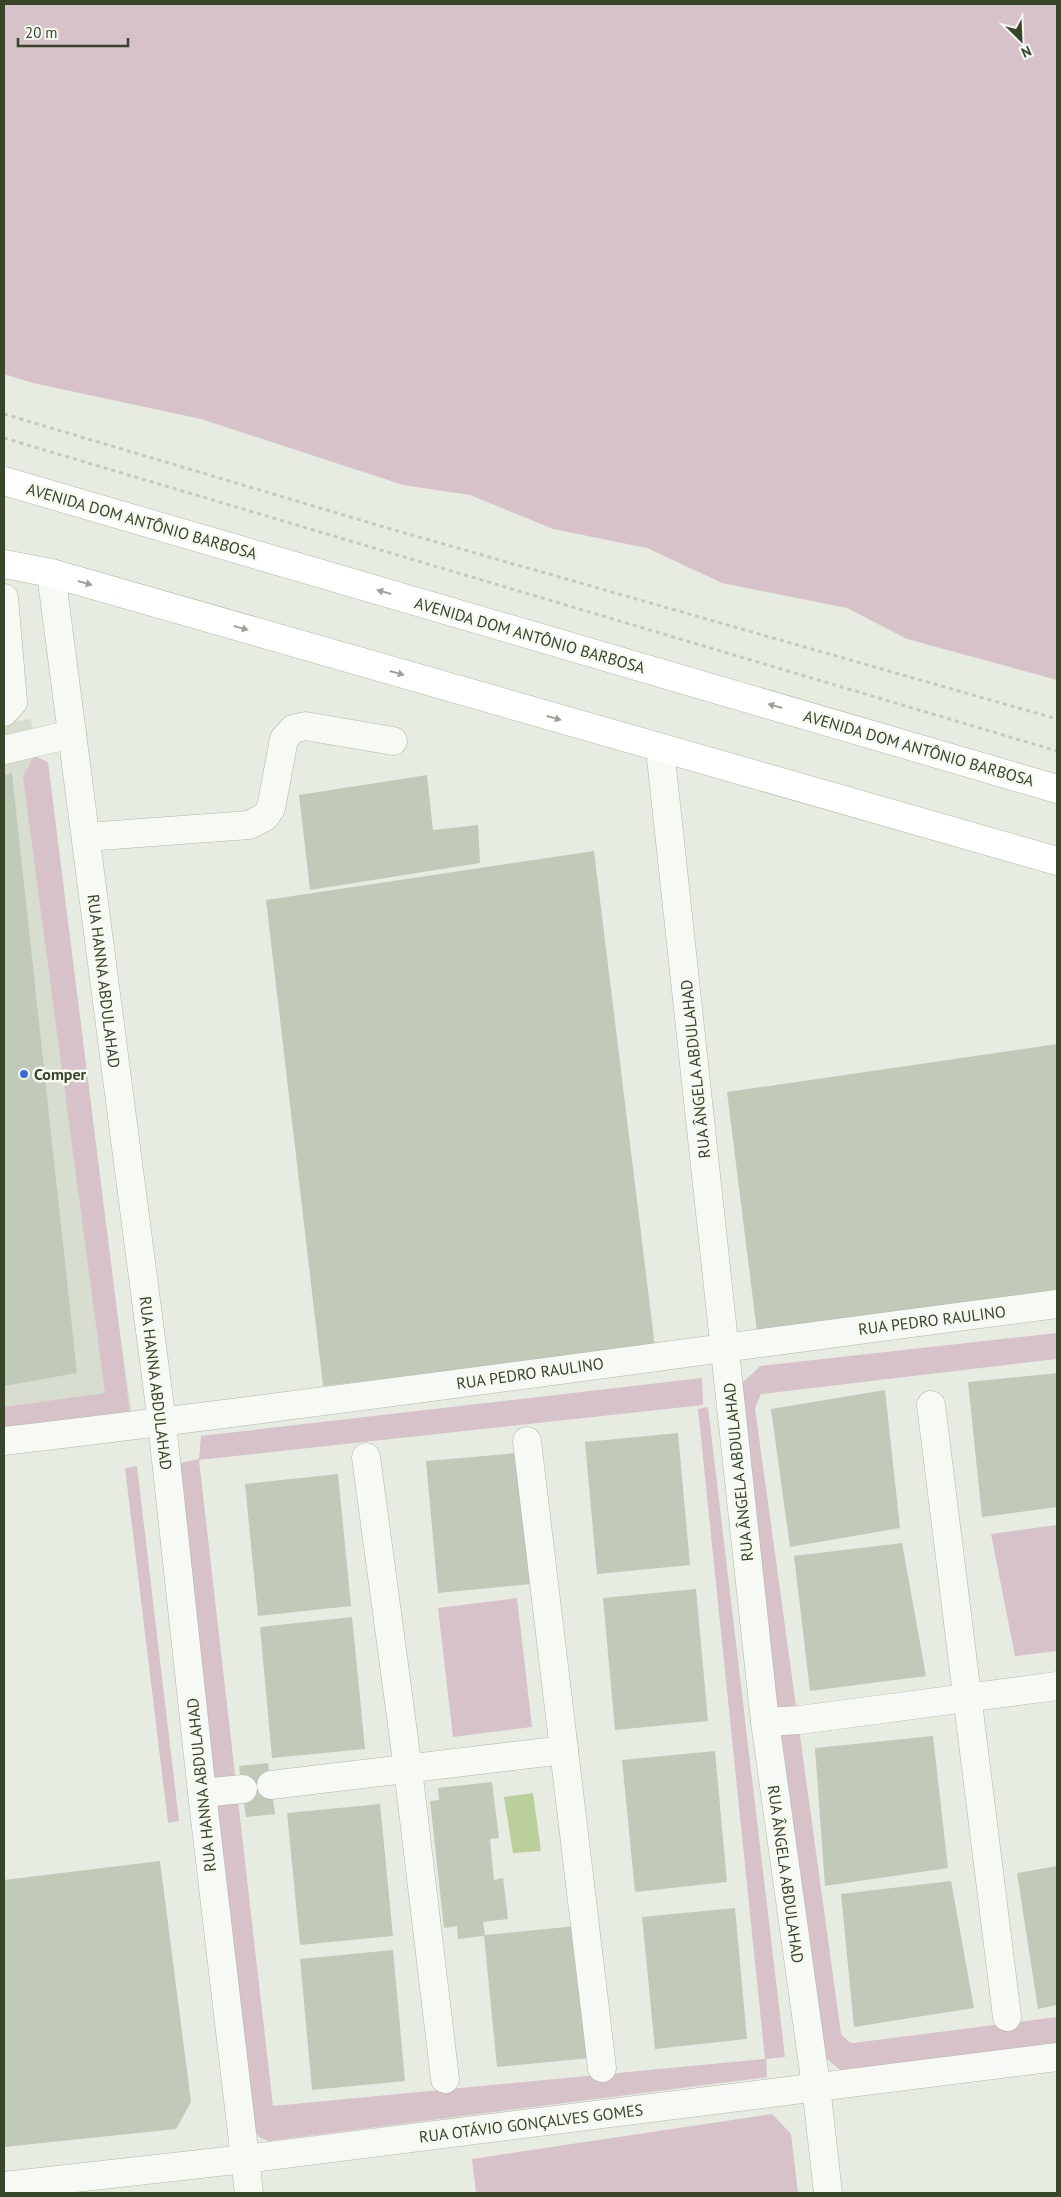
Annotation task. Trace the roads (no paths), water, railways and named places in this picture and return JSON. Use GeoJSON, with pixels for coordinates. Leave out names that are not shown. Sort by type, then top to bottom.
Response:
{"type":"FeatureCollection","features":[{"type":"Feature","properties":{"kind":"main road","name":"AVENIDA DOM ANTÔNIO BARBOSA"},"geometry":{"type":"LineString","coordinates":[[4,481],[1057,789]]}},
{"type":"Feature","properties":{"kind":"main road"},"geometry":{"type":"LineString","coordinates":[[27,568],[1057,860]]}},
{"type":"Feature","properties":{"kind":"street"},"geometry":{"type":"LineString","coordinates":[[4,586],[9,578],[27,568]]}},
{"type":"Feature","properties":{"kind":"street","name":"RUA HANNA ABDULAHAD"},"geometry":{"type":"LineString","coordinates":[[27,568],[72,734],[162,1423],[202,1794],[249,2193]]}},
{"type":"Feature","properties":{"kind":"street"},"geometry":{"type":"LineString","coordinates":[[4,598],[13,702],[4,712]]}},
{"type":"Feature","properties":{"kind":"street"},"geometry":{"type":"LineString","coordinates":[[86,837],[249,825],[265,817],[271,808],[284,739],[293,729],[305,726],[393,741]]}},
{"type":"Feature","properties":{"kind":"street"},"geometry":{"type":"LineString","coordinates":[[4,750],[72,734]]}},
{"type":"Feature","properties":{"kind":"street","name":"RUA ÂNGELA ABDULAHAD"},"geometry":{"type":"LineString","coordinates":[[660,749],[765,1722],[816,2086],[828,2193]]}},
{"type":"Feature","properties":{"kind":"street","name":"RUA PEDRO RAULINO"},"geometry":{"type":"LineString","coordinates":[[4,1441],[162,1423],[724,1346],[1057,1304]]}},
{"type":"Feature","properties":{"kind":"street"},"geometry":{"type":"LineString","coordinates":[[931,1405],[1007,2017]]}},
{"type":"Feature","properties":{"kind":"street"},"geometry":{"type":"LineString","coordinates":[[527,1442],[602,2068]]}},
{"type":"Feature","properties":{"kind":"street"},"geometry":{"type":"LineString","coordinates":[[366,1457],[408,1769],[445,2079]]}},
{"type":"Feature","properties":{"kind":"street"},"geometry":{"type":"LineString","coordinates":[[765,1722],[800,1720],[1057,1686]]}},
{"type":"Feature","properties":{"kind":"street"},"geometry":{"type":"LineString","coordinates":[[271,1785],[564,1750]]}},
{"type":"Feature","properties":{"kind":"street"},"geometry":{"type":"LineString","coordinates":[[202,1794],[243,1788]]}},
{"type":"Feature","properties":{"kind":"street","name":"RUA OTÁVIO GONÇALVES GOMES"},"geometry":{"type":"LineString","coordinates":[[4,2186],[245,2159],[1057,2057]]}},
{"type":"Feature","properties":{"kind":"place","name":"Comper"},"geometry":{"type":"Point","coordinates":[24,1074]}}]}
